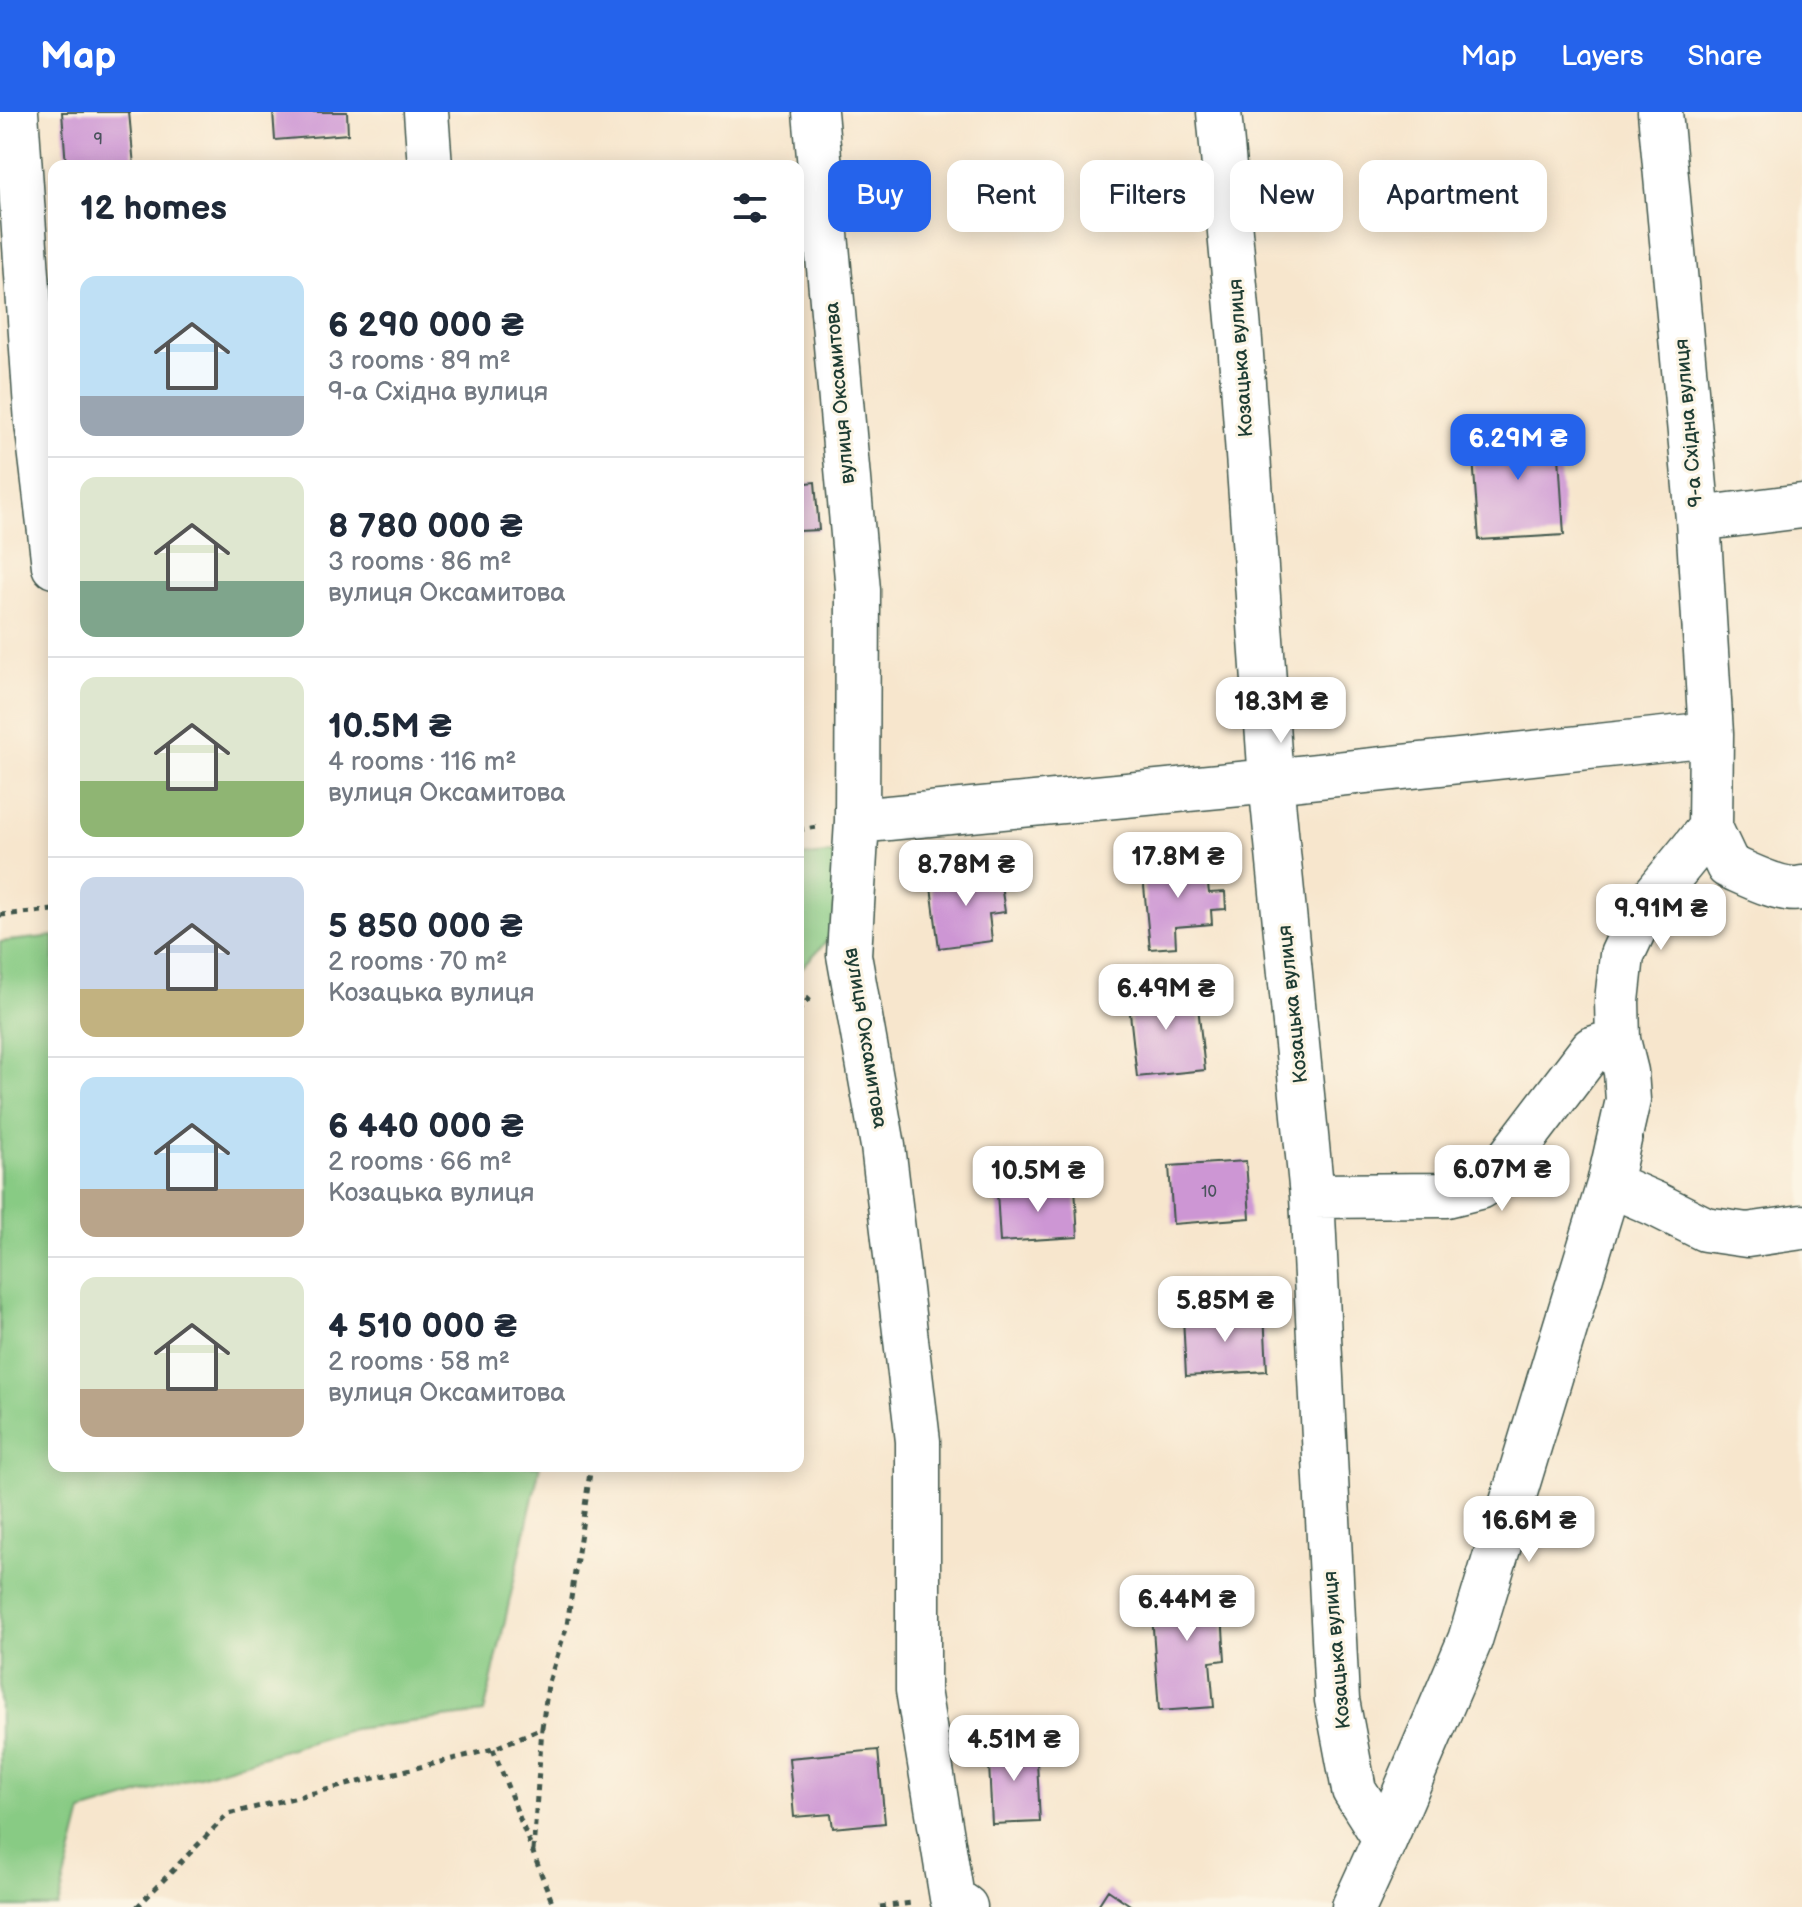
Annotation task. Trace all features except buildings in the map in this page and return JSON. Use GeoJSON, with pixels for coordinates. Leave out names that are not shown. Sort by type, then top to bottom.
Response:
{"type":"FeatureCollection","features":[{"type":"Feature","properties":{"kind":"street"},"geometry":{"type":"LineString","coordinates":[[16,112],[37,423],[48,516]]}},
{"type":"Feature","properties":{"kind":"street"},"geometry":{"type":"LineString","coordinates":[[426,112],[430,160]]}},
{"type":"Feature","properties":{"kind":"street","name":"вулиця Оксамитова"},"geometry":{"type":"LineString","coordinates":[[815,112],[858,590],[857,821],[849,955],[883,1146],[918,1441],[918,1690],[952,1898],[965,1907]]}},
{"type":"Feature","properties":{"kind":"street","name":"Козацька вулиця"},"geometry":{"type":"LineString","coordinates":[[1219,112],[1241,356],[1271,781],[1312,1196],[1337,1700],[1354,1790],[1385,1839]]}},
{"type":"Feature","properties":{"kind":"street","name":"9-а Східна вулиця"},"geometry":{"type":"LineString","coordinates":[[1660,112],[1698,519],[1711,734],[1710,828]]}},
{"type":"Feature","properties":{"kind":"street"},"geometry":{"type":"LineString","coordinates":[[1698,519],[1802,506]]}},
{"type":"Feature","properties":{"kind":"street"},"geometry":{"type":"LineString","coordinates":[[857,821],[1711,734]]}},
{"type":"Feature","properties":{"kind":"street"},"geometry":{"type":"LineString","coordinates":[[1354,1907],[1470,1640],[1609,1184],[1628,1100],[1626,1072],[1618,1040],[1617,1001],[1622,955],[1643,910],[1710,828],[1728,866],[1794,890],[1802,888]]}},
{"type":"Feature","properties":{"kind":"street"},"geometry":{"type":"LineString","coordinates":[[1312,1196],[1447,1195],[1479,1187],[1492,1179],[1506,1162],[1592,1049],[1618,1040]]}},
{"type":"Feature","properties":{"kind":"street"},"geometry":{"type":"LineString","coordinates":[[1609,1184],[1705,1229],[1747,1235],[1802,1227]]}},
{"type":"Feature","properties":{"kind":"path"},"geometry":{"type":"LineString","coordinates":[[0,915],[48,911]]}},
{"type":"Feature","properties":{"kind":"path"},"geometry":{"type":"LineString","coordinates":[[533,1853],[548,1685],[567,1625],[590,1472]]}},
{"type":"Feature","properties":{"kind":"path"},"geometry":{"type":"LineString","coordinates":[[137,1907],[228,1814],[493,1749],[542,1728]]}},
{"type":"Feature","properties":{"kind":"path"},"geometry":{"type":"LineString","coordinates":[[493,1749],[554,1907]]}},
{"type":"Feature","properties":{"kind":"green space"},"geometry":{"type":"Polygon","coordinates":[[[845,852],[837,930],[804,966],[804,856],[845,852]]]}},
{"type":"Feature","properties":{"kind":"green space"},"geometry":{"type":"Polygon","coordinates":[[[48,937],[48,1472],[539,1472],[484,1713],[353,1729],[82,1812],[58,1907],[0,1907],[0,942],[48,937]]]}}]}
